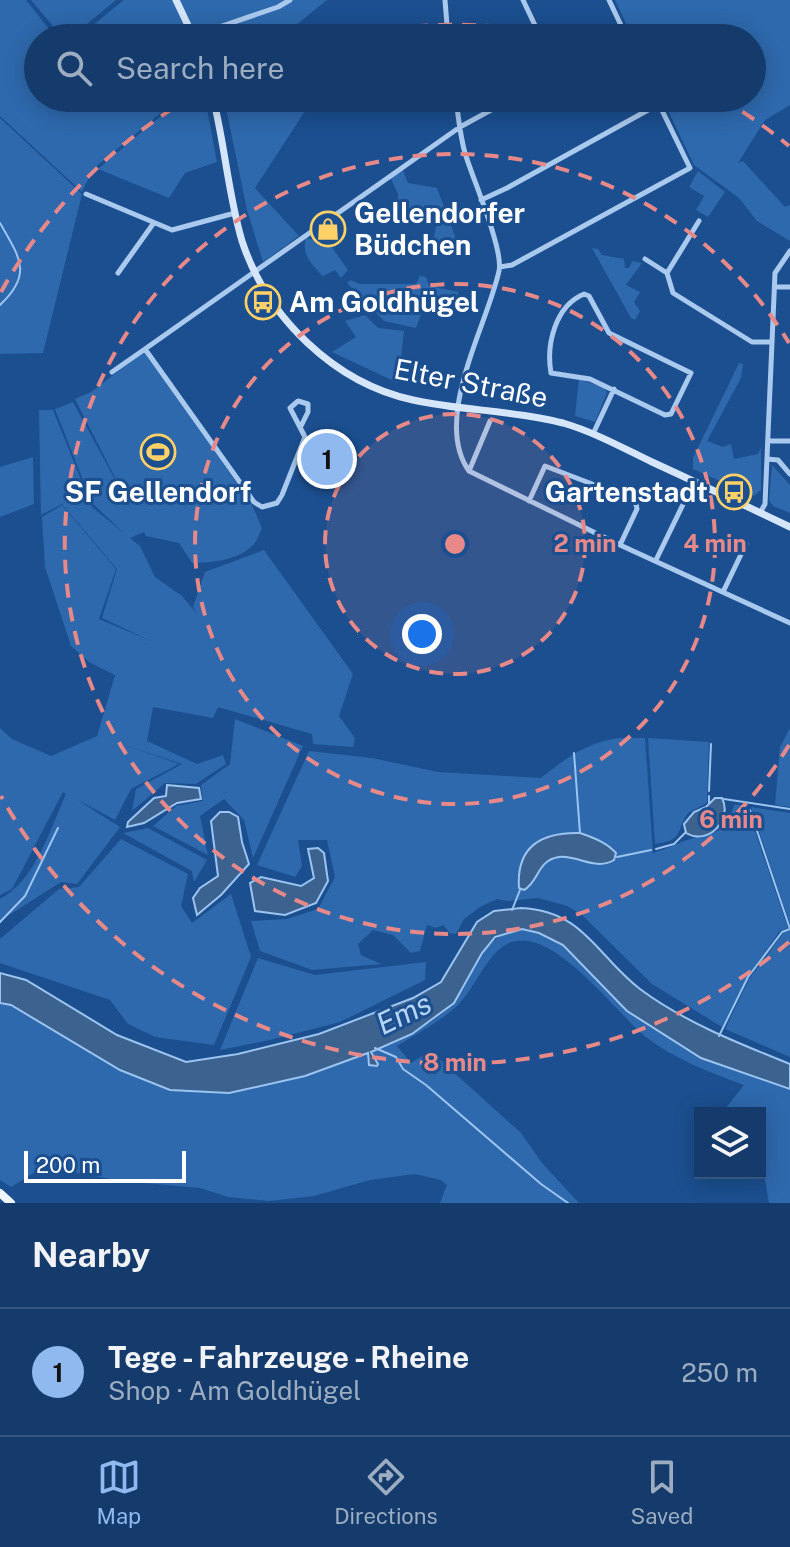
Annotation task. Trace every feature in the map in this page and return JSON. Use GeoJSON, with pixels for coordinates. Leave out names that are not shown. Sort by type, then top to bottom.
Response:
{"type":"FeatureCollection","features":[{"type":"Feature","properties":{"kind":"main road"},"geometry":{"type":"LineString","coordinates":[[176,0],[188,24]]}},
{"type":"Feature","properties":{"kind":"main road","name":"Elter Straße"},"geometry":{"type":"LineString","coordinates":[[216,112],[235,213],[255,271],[281,313],[305,341],[332,363],[386,392],[410,400],[541,418],[593,434],[790,527]]}},
{"type":"Feature","properties":{"kind":"main road"},"geometry":{"type":"LineString","coordinates":[[0,1193],[11,1203]]}},
{"type":"Feature","properties":{"kind":"street"},"geometry":{"type":"LineString","coordinates":[[230,24],[290,0]]}},
{"type":"Feature","properties":{"kind":"street"},"geometry":{"type":"LineString","coordinates":[[445,0],[447,24]]}},
{"type":"Feature","properties":{"kind":"street"},"geometry":{"type":"LineString","coordinates":[[523,0],[534,24]]}},
{"type":"Feature","properties":{"kind":"street"},"geometry":{"type":"LineString","coordinates":[[609,0],[620,24]]}},
{"type":"Feature","properties":{"kind":"street"},"geometry":{"type":"LineString","coordinates":[[458,112],[500,267],[462,388],[457,445],[460,459],[469,471],[529,501],[790,623]]}},
{"type":"Feature","properties":{"kind":"street"},"geometry":{"type":"LineString","coordinates":[[112,372],[460,127],[487,112]]}},
{"type":"Feature","properties":{"kind":"street"},"geometry":{"type":"LineString","coordinates":[[481,200],[639,112]]}},
{"type":"Feature","properties":{"kind":"street"},"geometry":{"type":"LineString","coordinates":[[500,267],[512,265],[690,168],[663,112]]}},
{"type":"Feature","properties":{"kind":"street"},"geometry":{"type":"LineString","coordinates":[[86,194],[172,230],[235,213]]}},
{"type":"Feature","properties":{"kind":"street"},"geometry":{"type":"LineString","coordinates":[[667,273],[699,221]]}},
{"type":"Feature","properties":{"kind":"street"},"geometry":{"type":"LineString","coordinates":[[118,273],[153,224]]}},
{"type":"Feature","properties":{"kind":"street"},"geometry":{"type":"LineString","coordinates":[[760,513],[765,504],[775,273],[790,251]]}},
{"type":"Feature","properties":{"kind":"street"},"geometry":{"type":"LineString","coordinates":[[645,259],[667,273],[673,293],[752,342],[772,342]]}},
{"type":"Feature","properties":{"kind":"street"},"geometry":{"type":"LineString","coordinates":[[775,287],[790,287]]}},
{"type":"Feature","properties":{"kind":"street"},"geometry":{"type":"LineString","coordinates":[[584,294],[589,296],[609,333],[691,373],[671,414],[665,415],[614,389],[590,379],[551,373],[552,337],[558,319],[584,294]]}},
{"type":"Feature","properties":{"kind":"street"},"geometry":{"type":"LineString","coordinates":[[145,349],[254,502],[262,507],[277,503],[282,495],[305,437],[290,408],[298,401],[308,404],[308,412],[301,426]]}},
{"type":"Feature","properties":{"kind":"street"},"geometry":{"type":"LineString","coordinates":[[593,434],[614,389]]}},
{"type":"Feature","properties":{"kind":"street"},"geometry":{"type":"LineString","coordinates":[[469,471],[490,421]]}},
{"type":"Feature","properties":{"kind":"street"},"geometry":{"type":"LineString","coordinates":[[768,441],[790,441]]}},
{"type":"Feature","properties":{"kind":"street"},"geometry":{"type":"LineString","coordinates":[[767,459],[778,460],[790,474]]}},
{"type":"Feature","properties":{"kind":"street"},"geometry":{"type":"LineString","coordinates":[[529,501],[545,466],[621,495],[636,504],[637,509],[620,545]]}},
{"type":"Feature","properties":{"kind":"street"},"geometry":{"type":"LineString","coordinates":[[656,560],[691,488]]}},
{"type":"Feature","properties":{"kind":"street"},"geometry":{"type":"LineString","coordinates":[[723,592],[746,544]]}},
{"type":"Feature","properties":{"kind":"shaded area"},"geometry":{"type":"Polygon","coordinates":[[[0,0],[26,0],[45,24],[24,24],[24,112],[162,112],[93,169],[82,192],[0,116],[0,0]]]}},
{"type":"Feature","properties":{"kind":"shaded area"},"geometry":{"type":"Polygon","coordinates":[[[31,0],[116,0],[87,24],[51,24],[31,0]]]}},
{"type":"Feature","properties":{"kind":"shaded area"},"geometry":{"type":"Polygon","coordinates":[[[124,0],[327,0],[297,24],[94,24],[124,0]]]}},
{"type":"Feature","properties":{"kind":"shaded area"},"geometry":{"type":"Polygon","coordinates":[[[615,0],[790,0],[790,105],[765,120],[738,163],[743,161],[785,207],[790,205],[790,241],[757,221],[739,198],[694,165],[669,112],[766,112],[766,24],[626,24],[615,0]]]}},
{"type":"Feature","properties":{"kind":"shaded area"},"geometry":{"type":"Polygon","coordinates":[[[165,112],[208,112],[217,162],[185,173],[169,198],[98,169],[165,112]]]}},
{"type":"Feature","properties":{"kind":"shaded area"},"geometry":{"type":"Polygon","coordinates":[[[227,112],[304,112],[255,188],[299,236],[263,262],[247,210],[227,112]]]}},
{"type":"Feature","properties":{"kind":"shaded area"},"geometry":{"type":"Polygon","coordinates":[[[0,118],[82,194],[43,353],[0,354],[0,118]]]}},
{"type":"Feature","properties":{"kind":"shaded area"},"geometry":{"type":"Polygon","coordinates":[[[402,168],[408,183],[437,188],[460,250],[432,245],[438,219],[434,215],[420,212],[404,219],[397,213],[398,194],[390,177],[402,168]]]}},
{"type":"Feature","properties":{"kind":"shaded area"},"geometry":{"type":"Polygon","coordinates":[[[698,171],[725,192],[708,217],[696,210],[704,196],[689,187],[698,171]]]}},
{"type":"Feature","properties":{"kind":"shaded area"},"geometry":{"type":"Polygon","coordinates":[[[306,238],[329,243],[348,270],[341,278],[335,270],[323,276],[315,268],[306,254],[306,238]]]}},
{"type":"Feature","properties":{"kind":"shaded area"},"geometry":{"type":"Polygon","coordinates":[[[592,248],[598,249],[602,255],[624,259],[625,268],[629,268],[632,261],[642,263],[626,285],[640,292],[634,302],[640,311],[635,320],[631,318],[592,248]]]}},
{"type":"Feature","properties":{"kind":"shaded area"},"geometry":{"type":"Polygon","coordinates":[[[420,276],[426,277],[429,286],[459,292],[451,305],[423,309],[416,328],[384,321],[347,283],[350,280],[360,284],[416,284],[420,276]]]}},
{"type":"Feature","properties":{"kind":"shaded area"},"geometry":{"type":"Polygon","coordinates":[[[365,315],[378,328],[404,331],[398,383],[332,352],[356,337],[345,321],[365,315]]]}},
{"type":"Feature","properties":{"kind":"shaded area"},"geometry":{"type":"Polygon","coordinates":[[[145,351],[252,505],[262,528],[247,550],[224,560],[208,562],[192,563],[179,543],[146,536],[144,532],[130,538],[140,546],[155,577],[182,596],[198,615],[193,607],[205,572],[264,550],[353,674],[339,716],[355,738],[353,747],[313,744],[312,734],[218,707],[213,718],[153,707],[147,741],[197,764],[223,755],[226,764],[196,784],[165,783],[132,811],[136,789],[182,764],[122,744],[179,764],[131,789],[115,820],[76,799],[120,827],[77,884],[61,882],[0,924],[0,899],[23,880],[32,867],[66,794],[63,792],[12,889],[0,895],[0,728],[12,739],[51,756],[97,736],[115,675],[89,662],[71,646],[45,567],[42,517],[62,505],[116,569],[99,619],[151,641],[102,618],[117,569],[62,504],[41,515],[39,410],[53,410],[92,507],[125,534],[92,503],[55,409],[73,402],[133,513],[75,399],[91,392],[145,351]]]}},
{"type":"Feature","properties":{"kind":"shaded area"},"geometry":{"type":"Polygon","coordinates":[[[739,363],[743,364],[741,378],[707,441],[723,447],[731,444],[734,459],[758,454],[761,448],[761,490],[754,496],[693,469],[693,458],[739,363]]]}},
{"type":"Feature","properties":{"kind":"shaded area"},"geometry":{"type":"Polygon","coordinates":[[[579,379],[605,388],[607,393],[595,422],[575,416],[579,379]]]}},
{"type":"Feature","properties":{"kind":"shaded area"},"geometry":{"type":"Polygon","coordinates":[[[33,457],[34,504],[0,517],[0,467],[33,457]]]}},
{"type":"Feature","properties":{"kind":"shaded area"},"geometry":{"type":"Polygon","coordinates":[[[772,465],[790,485],[790,513],[773,506],[769,500],[772,465]]]}},
{"type":"Feature","properties":{"kind":"shaded area"},"geometry":{"type":"Polygon","coordinates":[[[235,719],[303,746],[253,858],[244,820],[224,799],[200,816],[208,855],[153,826],[176,806],[203,801],[201,785],[230,764],[235,719]]]}},
{"type":"Feature","properties":{"kind":"shaded area"},"geometry":{"type":"Polygon","coordinates":[[[790,728],[790,807],[775,805],[780,747],[790,728]]]}},
{"type":"Feature","properties":{"kind":"shaded area"},"geometry":{"type":"Polygon","coordinates":[[[619,738],[645,738],[653,853],[718,830],[727,822],[734,805],[746,805],[788,928],[780,931],[747,977],[722,1027],[652,984],[582,915],[567,906],[538,898],[497,899],[464,919],[456,934],[450,933],[443,925],[436,928],[427,925],[420,951],[411,953],[393,935],[373,930],[358,944],[361,955],[381,964],[312,970],[260,951],[251,921],[287,919],[318,909],[335,877],[327,840],[298,840],[302,866],[295,877],[257,865],[309,751],[372,758],[438,772],[541,778],[577,752],[619,738]],[[556,835],[539,842],[528,852],[518,883],[556,858],[569,857],[596,865],[556,835]]]}},
{"type":"Feature","properties":{"kind":"shaded area"},"geometry":{"type":"Polygon","coordinates":[[[648,738],[709,742],[707,803],[688,813],[675,838],[655,844],[648,738]]]}},
{"type":"Feature","properties":{"kind":"shaded area"},"geometry":{"type":"Polygon","coordinates":[[[751,807],[790,813],[790,925],[751,807]]]}},
{"type":"Feature","properties":{"kind":"shaded area"},"geometry":{"type":"Polygon","coordinates":[[[148,828],[207,860],[194,882],[192,871],[123,833],[148,828]]]}},
{"type":"Feature","properties":{"kind":"shaded area"},"geometry":{"type":"Polygon","coordinates":[[[121,839],[188,874],[181,906],[192,923],[231,894],[251,957],[214,1045],[155,1037],[128,1024],[110,1000],[0,963],[0,939],[59,889],[79,887],[121,839]]]}},
{"type":"Feature","properties":{"kind":"shaded area"},"geometry":{"type":"Polygon","coordinates":[[[522,929],[539,933],[563,945],[627,1011],[754,1077],[790,1089],[790,1203],[769,1203],[765,1179],[766,1107],[727,1107],[744,1085],[693,1065],[657,1045],[558,955],[539,944],[520,941],[502,947],[496,953],[451,1011],[397,1046],[411,1063],[430,1051],[521,1133],[542,1163],[579,1203],[440,1203],[447,1185],[441,1180],[415,1174],[370,1180],[314,1196],[269,1201],[228,1197],[200,1188],[122,1181],[44,1167],[11,1187],[0,1180],[0,1003],[11,1005],[120,1070],[170,1090],[229,1093],[304,1076],[368,1053],[367,1060],[375,1067],[378,1064],[371,1052],[414,1032],[444,1012],[461,993],[486,949],[506,934],[522,929]]]}},
{"type":"Feature","properties":{"kind":"shaded area"},"geometry":{"type":"Polygon","coordinates":[[[790,930],[790,1057],[725,1029],[749,979],[783,933],[790,930]]]}},
{"type":"Feature","properties":{"kind":"shaded area"},"geometry":{"type":"Polygon","coordinates":[[[258,958],[315,975],[426,962],[425,980],[340,1022],[220,1050],[258,958]]]}},
{"type":"Feature","properties":{"kind":"water"},"geometry":{"type":"Polygon","coordinates":[[[167,785],[199,788],[201,799],[177,803],[144,823],[127,827],[128,822],[154,798],[166,796],[167,785]]]}},
{"type":"Feature","properties":{"kind":"water"},"geometry":{"type":"Polygon","coordinates":[[[715,798],[722,798],[725,806],[716,829],[702,836],[686,833],[684,824],[694,812],[706,807],[715,798]]]}},
{"type":"Feature","properties":{"kind":"water"},"geometry":{"type":"Polygon","coordinates":[[[220,812],[229,812],[238,817],[249,864],[221,895],[197,915],[193,898],[200,888],[218,876],[211,821],[220,812]]]}},
{"type":"Feature","properties":{"kind":"water"},"geometry":{"type":"Polygon","coordinates":[[[580,833],[608,846],[616,853],[614,860],[600,864],[566,857],[552,859],[546,862],[529,886],[524,890],[519,888],[522,862],[534,844],[554,835],[580,833]]]}},
{"type":"Feature","properties":{"kind":"water"},"geometry":{"type":"Polygon","coordinates":[[[318,848],[324,853],[328,881],[316,903],[285,915],[255,911],[250,883],[261,877],[301,886],[314,878],[308,849],[318,848]]]}},
{"type":"Feature","properties":{"kind":"water","name":"Ems"},"geometry":{"type":"Polygon","coordinates":[[[521,908],[560,917],[575,926],[640,989],[675,1012],[790,1064],[790,1089],[701,1058],[627,1011],[563,945],[539,933],[522,929],[495,937],[482,953],[454,1003],[412,1034],[371,1052],[377,1066],[369,1065],[368,1053],[305,1076],[229,1093],[170,1090],[120,1070],[11,1005],[0,1003],[0,973],[26,980],[117,1035],[186,1062],[238,1054],[319,1034],[413,998],[441,982],[477,922],[494,911],[521,908]]]}},
{"type":"Feature","properties":{"kind":"waterway"},"geometry":{"type":"LineString","coordinates":[[0,223],[20,266],[17,284],[0,305]]}},
{"type":"Feature","properties":{"kind":"waterway"},"geometry":{"type":"LineString","coordinates":[[709,791],[711,744]]}},
{"type":"Feature","properties":{"kind":"waterway"},"geometry":{"type":"LineString","coordinates":[[574,753],[580,833]]}},
{"type":"Feature","properties":{"kind":"waterway"},"geometry":{"type":"LineString","coordinates":[[709,796],[709,803]]}},
{"type":"Feature","properties":{"kind":"waterway"},"geometry":{"type":"LineString","coordinates":[[724,799],[790,809]]}},
{"type":"Feature","properties":{"kind":"waterway"},"geometry":{"type":"LineString","coordinates":[[750,810],[790,929]]}},
{"type":"Feature","properties":{"kind":"waterway"},"geometry":{"type":"LineString","coordinates":[[0,922],[25,896],[58,828]]}},
{"type":"Feature","properties":{"kind":"waterway"},"geometry":{"type":"LineString","coordinates":[[656,849],[674,844],[686,832]]}},
{"type":"Feature","properties":{"kind":"waterway"},"geometry":{"type":"LineString","coordinates":[[617,857],[651,850]]}},
{"type":"Feature","properties":{"kind":"waterway"},"geometry":{"type":"LineString","coordinates":[[512,910],[520,890]]}},
{"type":"Feature","properties":{"kind":"waterway"},"geometry":{"type":"LineString","coordinates":[[719,1036],[748,977],[782,932],[790,929]]}},
{"type":"Feature","properties":{"kind":"waterway","name":"Ems"},"geometry":{"type":"LineString","coordinates":[[375,1048],[396,1057],[403,1069],[568,1203]]}},
{"type":"Feature","properties":{"kind":"place","name":"Gellendorfer Büdchen"},"geometry":{"type":"Point","coordinates":[328,229]}},
{"type":"Feature","properties":{"kind":"place","name":"Am Goldhügel"},"geometry":{"type":"Point","coordinates":[263,302]}},
{"type":"Feature","properties":{"kind":"place","name":"SF Gellendorf"},"geometry":{"type":"Point","coordinates":[158,452]}},
{"type":"Feature","properties":{"kind":"place","name":"Tege - Fahrzeuge - Rheine"},"geometry":{"type":"Point","coordinates":[327,459]}},
{"type":"Feature","properties":{"kind":"place","name":"Gartenstadt"},"geometry":{"type":"Point","coordinates":[734,492]}}]}
